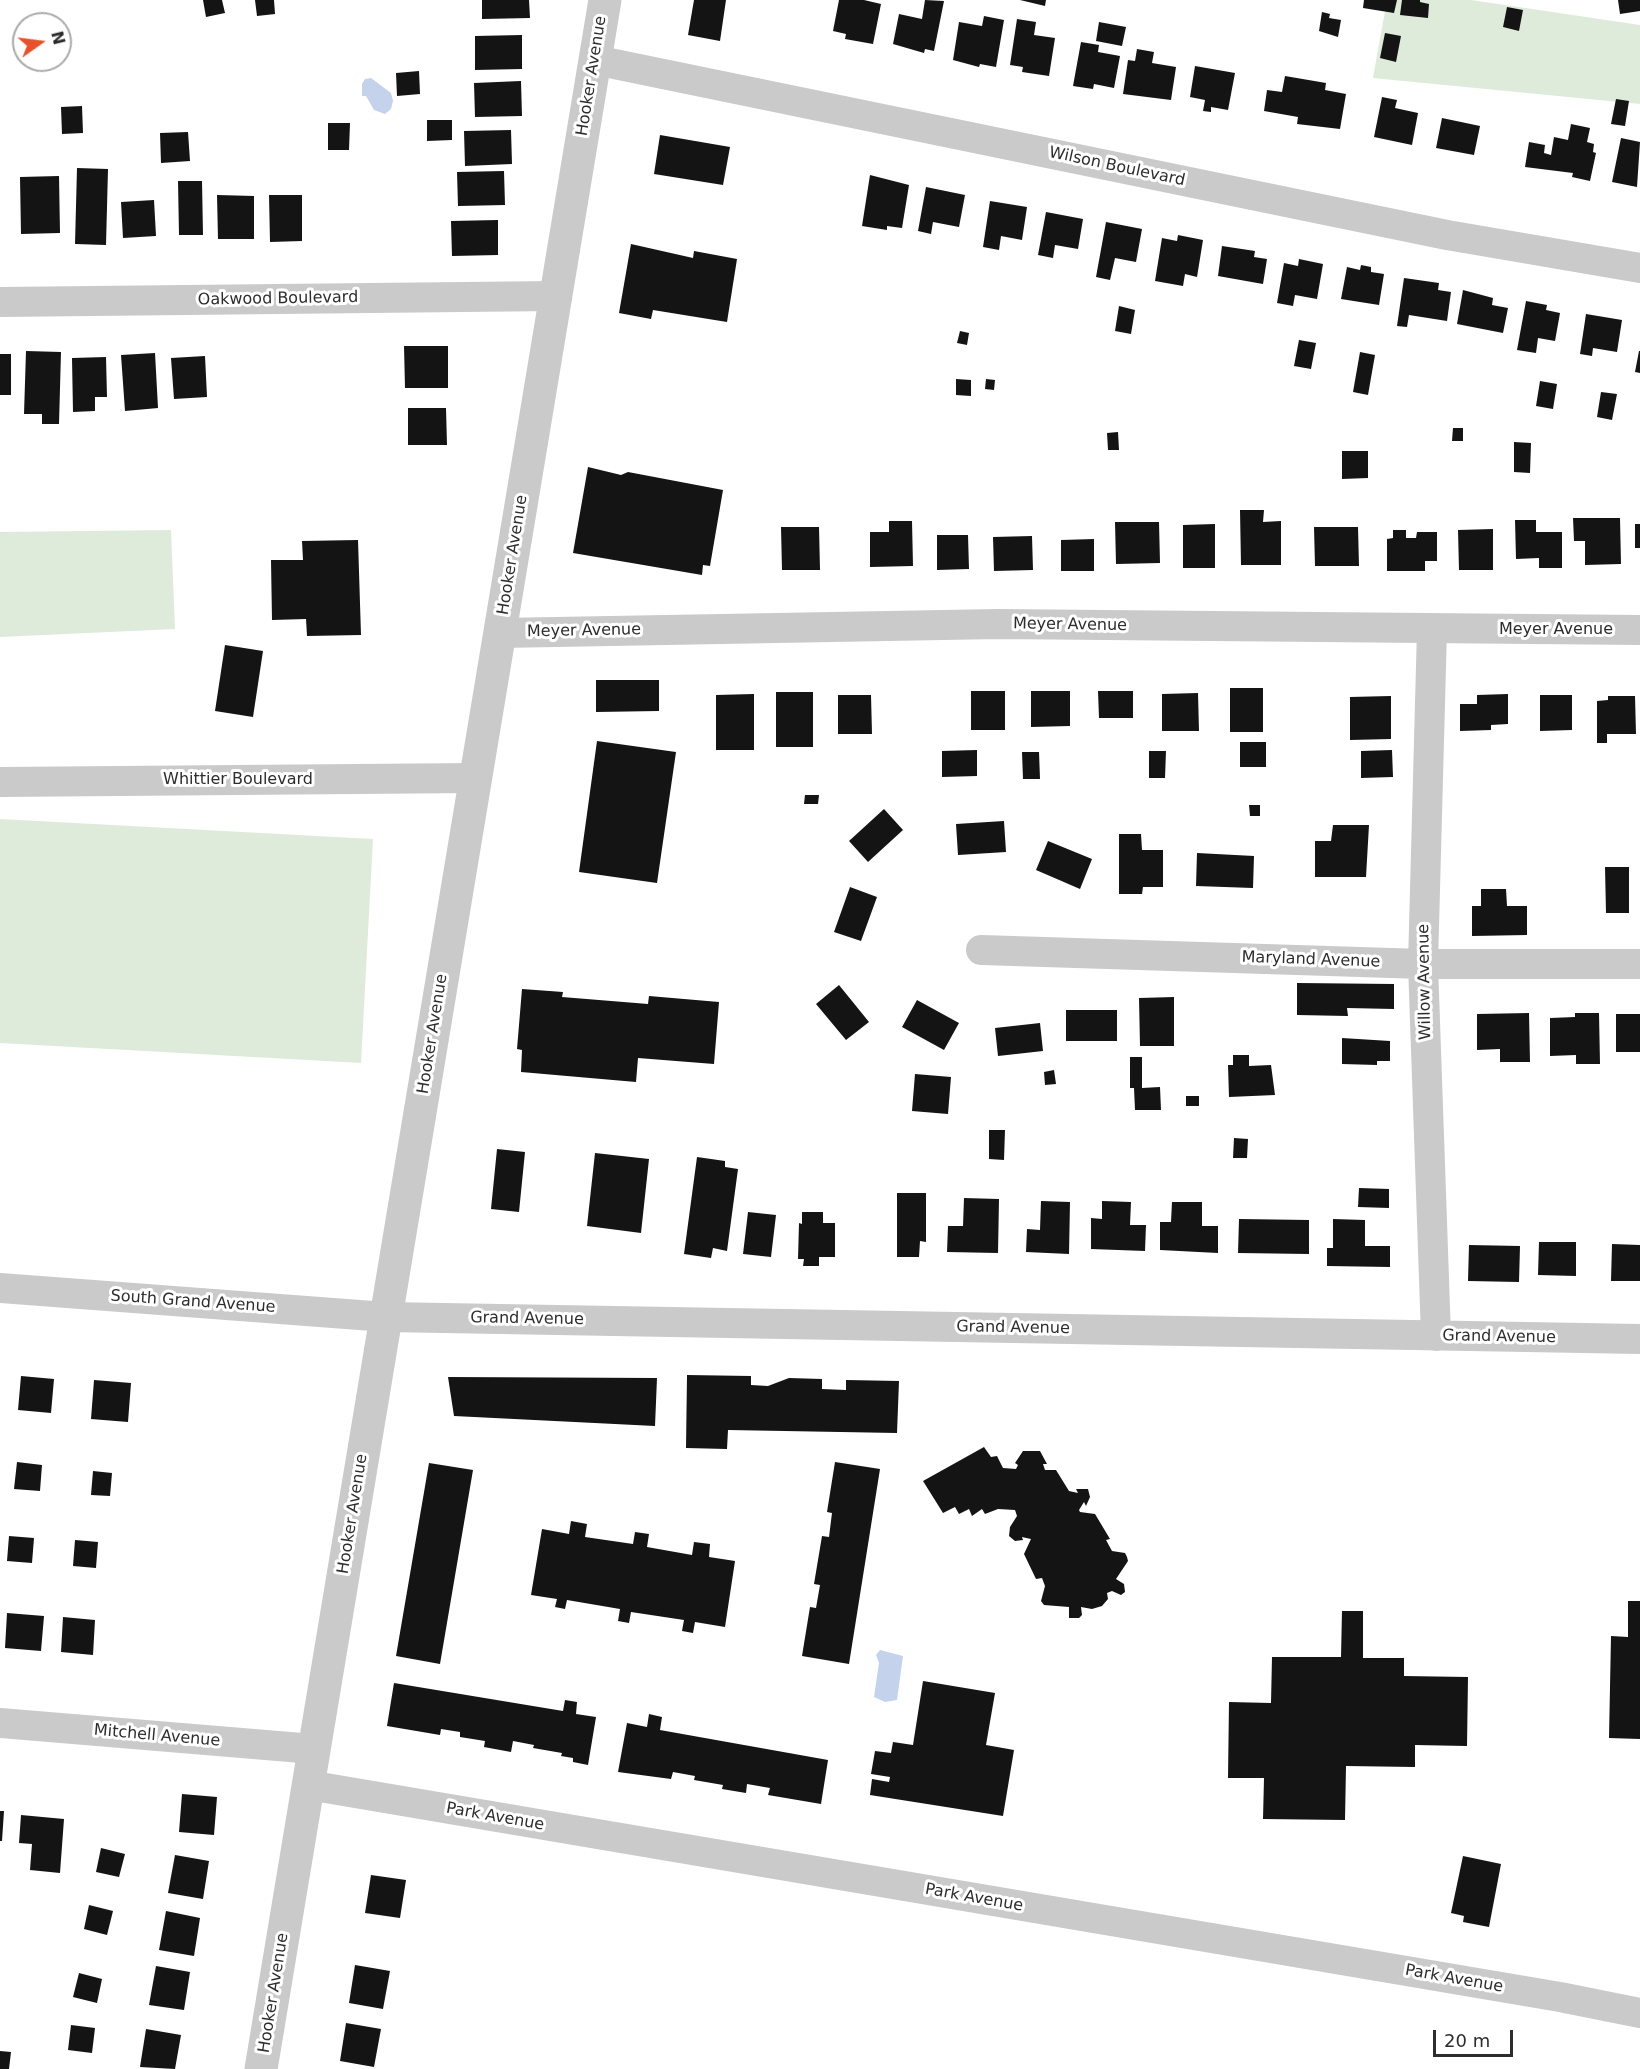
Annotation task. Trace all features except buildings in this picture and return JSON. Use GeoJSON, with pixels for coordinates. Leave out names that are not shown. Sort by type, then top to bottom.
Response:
{"type":"FeatureCollection","features":[{"type":"Feature","properties":{"kind":"street","name":"Hooker Avenue"},"geometry":{"type":"LineString","coordinates":[[261,2069],[604,0]]}},
{"type":"Feature","properties":{"kind":"street","name":"Wilson Boulevard"},"geometry":{"type":"LineString","coordinates":[[594,60],[1447,235],[1640,268]]}},
{"type":"Feature","properties":{"kind":"street","name":"Oakwood Boulevard"},"geometry":{"type":"LineString","coordinates":[[0,302],[556,296]]}},
{"type":"Feature","properties":{"kind":"street","name":"Meyer Avenue"},"geometry":{"type":"LineString","coordinates":[[500,633],[998,624],[1640,630]]}},
{"type":"Feature","properties":{"kind":"street","name":"Willow Avenue"},"geometry":{"type":"LineString","coordinates":[[1432,629],[1423,964],[1436,1336]]}},
{"type":"Feature","properties":{"kind":"street","name":"Whittier Boulevard"},"geometry":{"type":"LineString","coordinates":[[0,782],[476,778]]}},
{"type":"Feature","properties":{"kind":"street","name":"Maryland Avenue"},"geometry":{"type":"LineString","coordinates":[[981,950],[1423,964],[1640,964]]}},
{"type":"Feature","properties":{"kind":"street","name":"South Grand Avenue"},"geometry":{"type":"LineString","coordinates":[[0,1288],[386,1317]]}},
{"type":"Feature","properties":{"kind":"street","name":"Grand Avenue"},"geometry":{"type":"LineString","coordinates":[[386,1317],[1640,1339]]}},
{"type":"Feature","properties":{"kind":"street","name":"Mitchell Avenue"},"geometry":{"type":"LineString","coordinates":[[0,1724],[314,1749]]}},
{"type":"Feature","properties":{"kind":"street","name":"Park Avenue"},"geometry":{"type":"LineString","coordinates":[[308,1785],[1560,1996],[1640,2013]]}},
{"type":"Feature","properties":{"kind":"green space"},"geometry":{"type":"Polygon","coordinates":[[[1387,0],[1471,0],[1640,25],[1640,104],[1373,78],[1387,0]]]}},
{"type":"Feature","properties":{"kind":"green space"},"geometry":{"type":"Polygon","coordinates":[[[171,530],[175,629],[0,637],[0,532],[171,530]]]}},
{"type":"Feature","properties":{"kind":"green space"},"geometry":{"type":"Polygon","coordinates":[[[0,819],[373,839],[361,1063],[0,1043],[0,819]]]}},
{"type":"Feature","properties":{"kind":"water"},"geometry":{"type":"Polygon","coordinates":[[[371,78],[391,93],[393,101],[391,109],[385,114],[374,110],[366,96],[362,96],[362,84],[365,79],[371,78]]]}},
{"type":"Feature","properties":{"kind":"water"},"geometry":{"type":"Polygon","coordinates":[[[880,1650],[903,1656],[897,1700],[885,1702],[874,1697],[879,1663],[876,1655],[880,1650]]]}}]}
